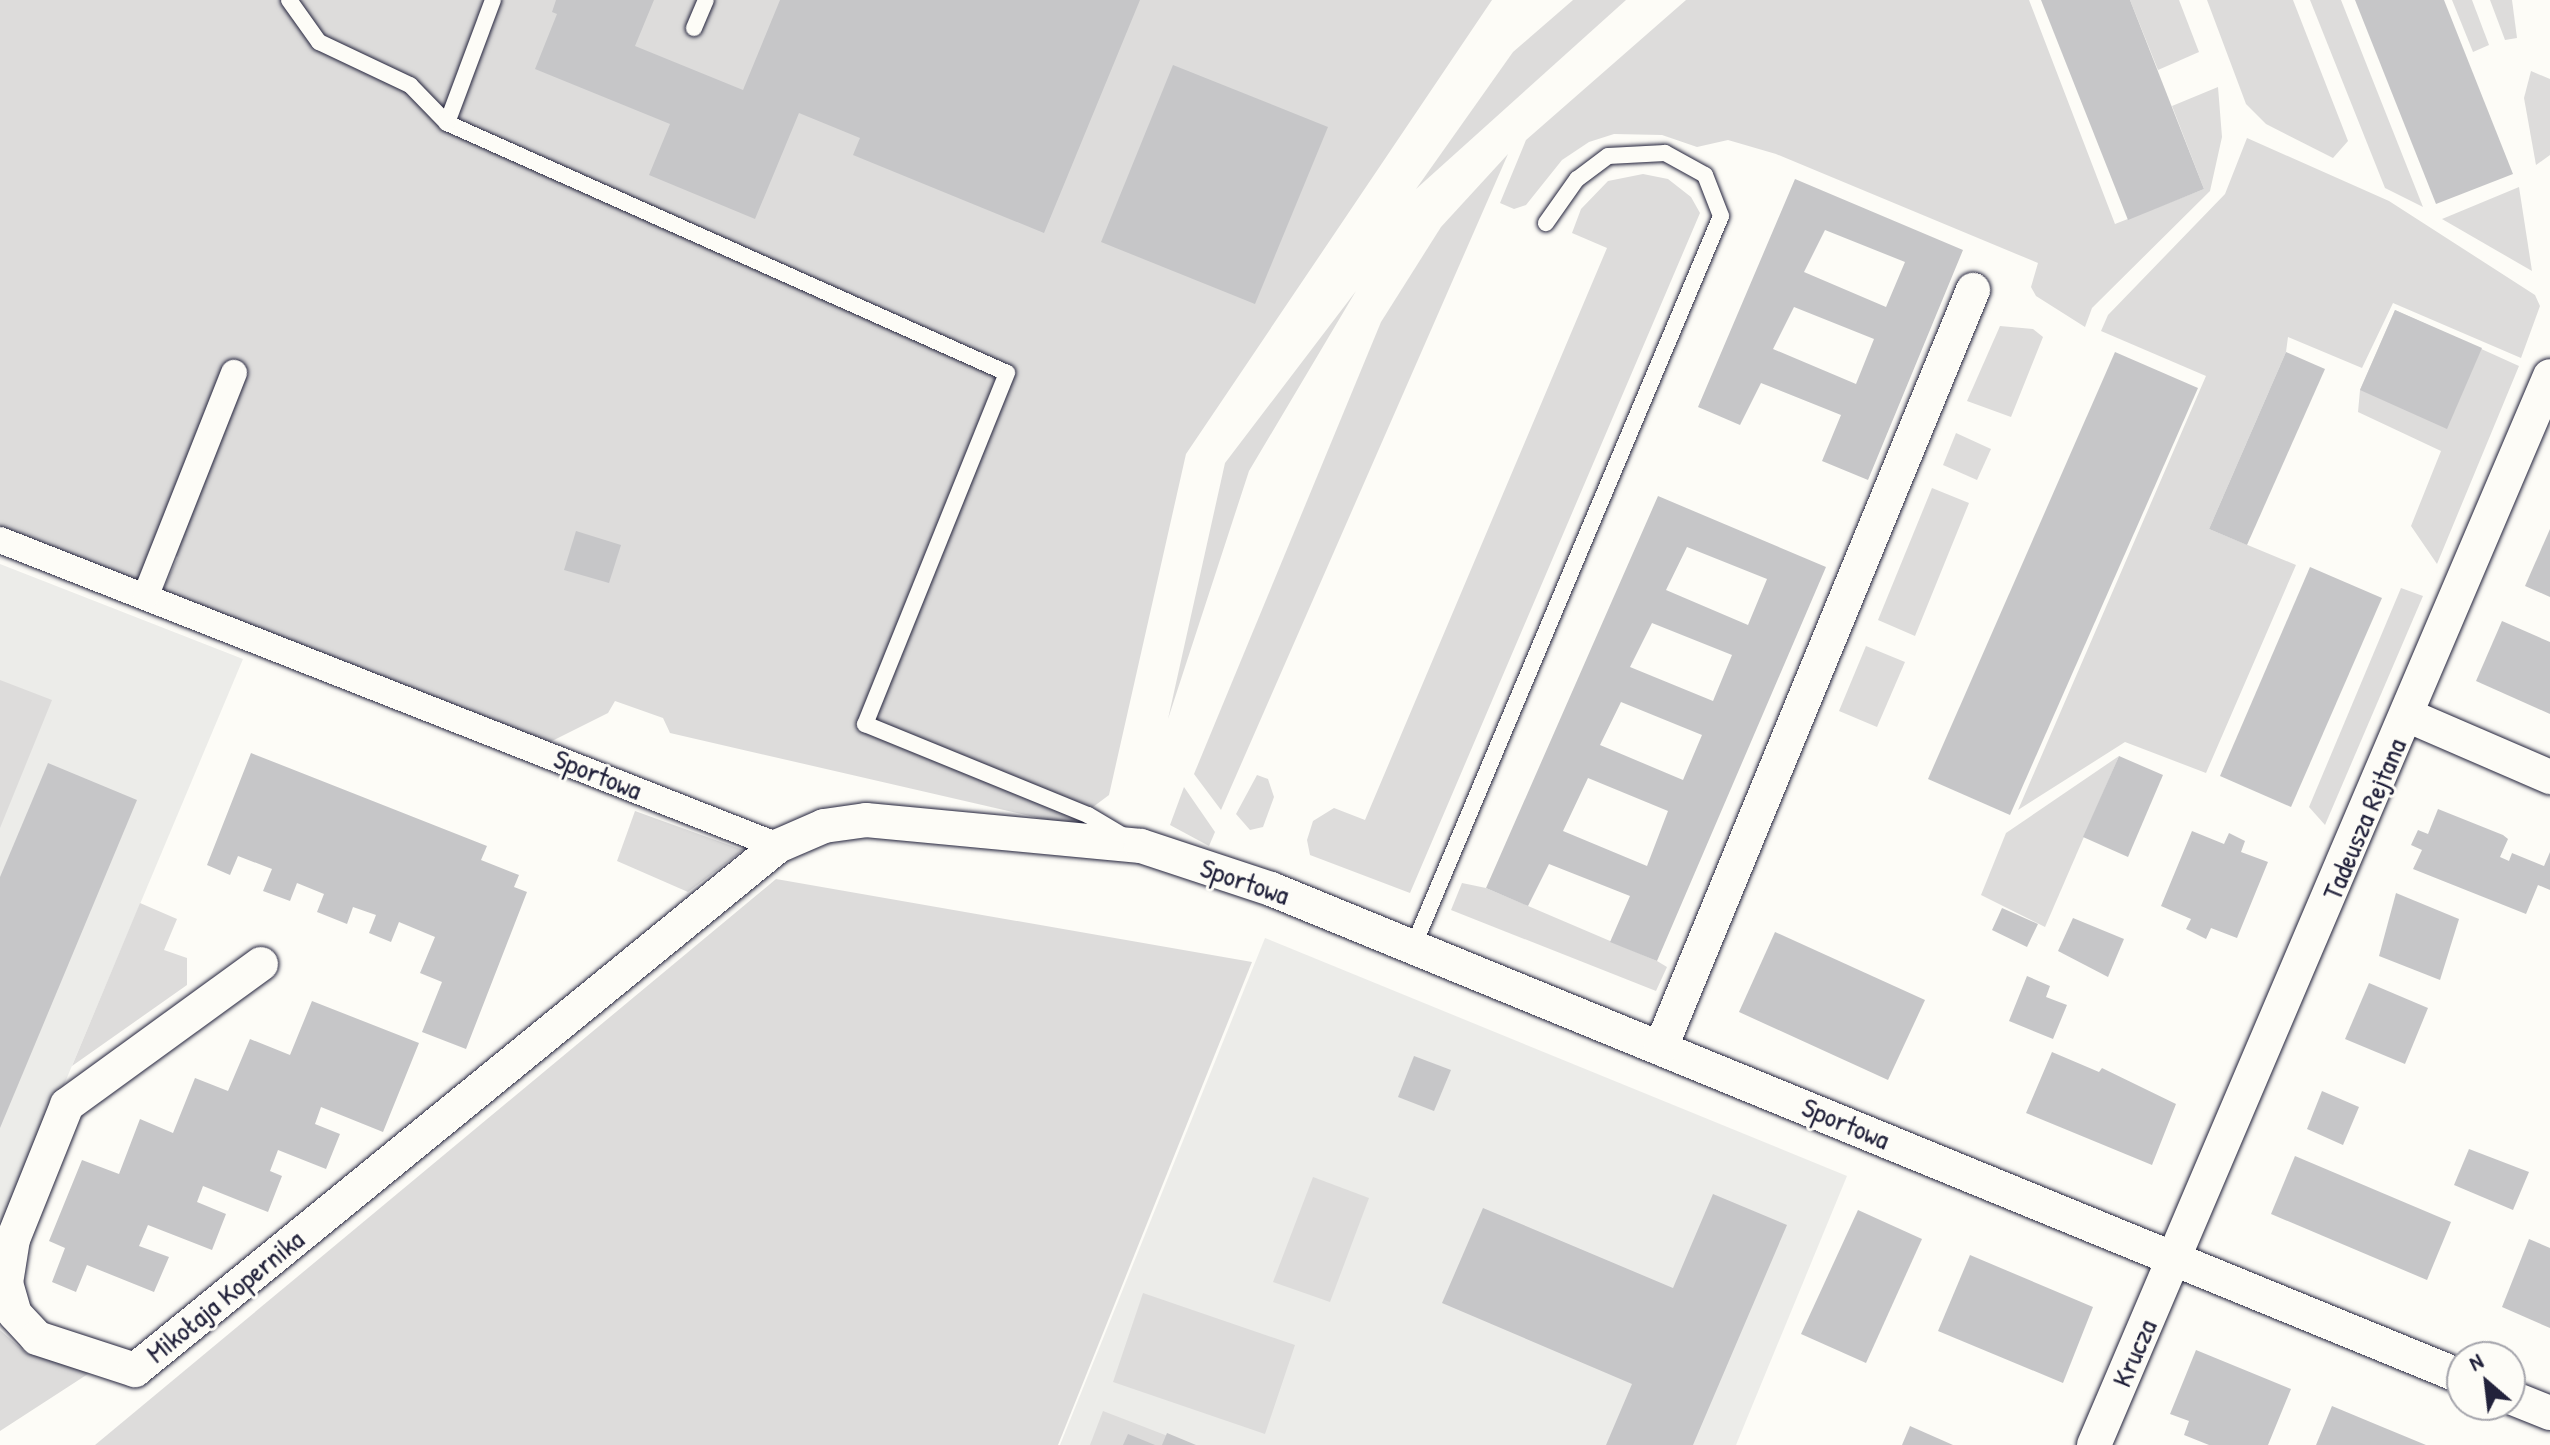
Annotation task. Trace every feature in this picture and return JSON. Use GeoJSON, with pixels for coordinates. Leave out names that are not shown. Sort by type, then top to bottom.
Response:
{"type":"FeatureCollection","features":[{"type":"Feature","properties":{"kind":"street"},"geometry":{"type":"LineString","coordinates":[[1661,1047],[1973,290]]}},
{"type":"Feature","properties":{"kind":"street"},"geometry":{"type":"LineString","coordinates":[[146,595],[234,373]]}},
{"type":"Feature","properties":{"kind":"street","name":"Tadeusza Rejtana"},"geometry":{"type":"LineString","coordinates":[[2174,1260],[2409,716],[2550,376]]}},
{"type":"Feature","properties":{"kind":"street","name":"Sportowa"},"geometry":{"type":"LineString","coordinates":[[0,540],[778,846],[824,826],[866,820],[1141,846],[1271,889],[2446,1370]]}},
{"type":"Feature","properties":{"kind":"street"},"geometry":{"type":"LineString","coordinates":[[2409,716],[2550,777]]}},
{"type":"Feature","properties":{"kind":"street","name":"Mikołaja Kopernika"},"geometry":{"type":"LineString","coordinates":[[261,964],[67,1105],[13,1239],[6,1283],[15,1314],[37,1338],[135,1370],[778,846]]}},
{"type":"Feature","properties":{"kind":"street","name":"Krucza"},"geometry":{"type":"LineString","coordinates":[[2094,1445],[2174,1260]]}},
{"type":"Feature","properties":{"kind":"street"},"geometry":{"type":"LineString","coordinates":[[2526,1403],[2550,1413]]}},
{"type":"Feature","properties":{"kind":"lane"},"geometry":{"type":"LineString","coordinates":[[289,0],[319,42],[410,85],[447,123],[1007,373],[865,724],[1088,815],[1141,846]]}},
{"type":"Feature","properties":{"kind":"lane"},"geometry":{"type":"LineString","coordinates":[[447,123],[493,0]]}},
{"type":"Feature","properties":{"kind":"lane"},"geometry":{"type":"LineString","coordinates":[[694,28],[706,0]]}},
{"type":"Feature","properties":{"kind":"lane"},"geometry":{"type":"LineString","coordinates":[[1413,947],[1721,216],[1705,175],[1665,153],[1608,156],[1577,179],[1546,223]]}},
{"type":"Feature","properties":{"kind":"shaded area"},"geometry":{"type":"Polygon","coordinates":[[[0,0],[1492,0],[1186,454],[1109,795],[1069,825],[670,733],[663,718],[615,701],[608,713],[548,743],[162,592],[178,557],[165,551],[143,583],[0,527],[0,0]]]}},
{"type":"Feature","properties":{"kind":"shaded area"},"geometry":{"type":"Polygon","coordinates":[[[1573,0],[1626,0],[1416,189],[1513,52],[1573,0]]]}},
{"type":"Feature","properties":{"kind":"shaded area"},"geometry":{"type":"Polygon","coordinates":[[[1686,0],[2029,0],[2115,224],[2204,189],[2172,106],[2218,87],[2222,137],[2210,191],[2092,308],[2085,327],[2036,296],[2031,287],[2038,263],[1776,154],[1728,140],[1697,147],[1662,135],[1614,134],[1589,142],[1562,160],[1526,205],[1514,209],[1500,203],[1526,140],[1686,0]]]}},
{"type":"Feature","properties":{"kind":"shaded area"},"geometry":{"type":"Polygon","coordinates":[[[2130,0],[2179,0],[2199,52],[2158,70],[2130,0]]]}},
{"type":"Feature","properties":{"kind":"shaded area"},"geometry":{"type":"Polygon","coordinates":[[[2207,0],[2293,0],[2348,141],[2333,158],[2266,124],[2246,104],[2207,0]]]}},
{"type":"Feature","properties":{"kind":"shaded area"},"geometry":{"type":"Polygon","coordinates":[[[2310,0],[2341,0],[2423,207],[2385,188],[2310,0]]]}},
{"type":"Feature","properties":{"kind":"shaded area"},"geometry":{"type":"Polygon","coordinates":[[[2452,0],[2472,0],[2489,45],[2473,52],[2452,0]]]}},
{"type":"Feature","properties":{"kind":"shaded area"},"geometry":{"type":"Polygon","coordinates":[[[2490,0],[2512,0],[2517,38],[2505,40],[2490,0]]]}},
{"type":"Feature","properties":{"kind":"shaded area"},"geometry":{"type":"Polygon","coordinates":[[[2531,71],[2550,79],[2550,155],[2536,165],[2524,98],[2531,71]]]}},
{"type":"Feature","properties":{"kind":"shaded area"},"geometry":{"type":"Polygon","coordinates":[[[2247,138],[2389,201],[2535,295],[2540,306],[2521,358],[2393,303],[2362,368],[2288,337],[2286,352],[2209,529],[2296,565],[2206,773],[2125,742],[2018,810],[2206,376],[2101,331],[2108,315],[2225,194],[2247,138]]]}},
{"type":"Feature","properties":{"kind":"shaded area"},"geometry":{"type":"Polygon","coordinates":[[[1508,154],[1221,810],[1194,774],[1381,322],[1441,227],[1508,154]]]}},
{"type":"Feature","properties":{"kind":"shaded area"},"geometry":{"type":"Polygon","coordinates":[[[1643,174],[1668,179],[1691,197],[1700,213],[1410,893],[1310,855],[1307,840],[1313,821],[1334,808],[1365,820],[1607,248],[1572,233],[1581,209],[1608,181],[1643,174]]]}},
{"type":"Feature","properties":{"kind":"shaded area"},"geometry":{"type":"Polygon","coordinates":[[[2519,187],[2532,271],[2442,219],[2519,187]]]}},
{"type":"Feature","properties":{"kind":"shaded area"},"geometry":{"type":"Polygon","coordinates":[[[1356,291],[1249,471],[1168,719],[1225,463],[1356,291]]]}},
{"type":"Feature","properties":{"kind":"shaded area"},"geometry":{"type":"Polygon","coordinates":[[[2395,310],[2519,366],[2437,564],[2411,526],[2441,451],[2358,412],[2360,390],[2395,310]]]}},
{"type":"Feature","properties":{"kind":"shaded area"},"geometry":{"type":"Polygon","coordinates":[[[2000,326],[2033,329],[2043,337],[2011,417],[1967,401],[2000,326]]]}},
{"type":"Feature","properties":{"kind":"shaded area"},"geometry":{"type":"Polygon","coordinates":[[[1956,433],[1991,449],[1977,480],[1943,465],[1956,433]]]}},
{"type":"Feature","properties":{"kind":"shaded area"},"geometry":{"type":"Polygon","coordinates":[[[1932,488],[1969,503],[1915,636],[1878,620],[1932,488]]]}},
{"type":"Feature","properties":{"kind":"shaded area"},"geometry":{"type":"Polygon","coordinates":[[[0,564],[243,659],[0,1237],[0,564]]]}},
{"type":"Feature","properties":{"kind":"shaded area"},"geometry":{"type":"Polygon","coordinates":[[[2401,588],[2423,596],[2325,825],[2309,807],[2401,588]]]}},
{"type":"Feature","properties":{"kind":"shaded area"},"geometry":{"type":"Polygon","coordinates":[[[1866,646],[1905,662],[1877,727],[1839,711],[1866,646]]]}},
{"type":"Feature","properties":{"kind":"shaded area"},"geometry":{"type":"Polygon","coordinates":[[[0,680],[52,700],[0,828],[0,680]]]}},
{"type":"Feature","properties":{"kind":"shaded area"},"geometry":{"type":"Polygon","coordinates":[[[2119,756],[2045,927],[1981,895],[2006,833],[2119,756]]]}},
{"type":"Feature","properties":{"kind":"shaded area"},"geometry":{"type":"Polygon","coordinates":[[[1257,775],[1268,779],[1274,797],[1263,827],[1250,830],[1236,814],[1257,775]]]}},
{"type":"Feature","properties":{"kind":"shaded area"},"geometry":{"type":"Polygon","coordinates":[[[1184,787],[1215,832],[1209,846],[1170,825],[1184,787]]]}},
{"type":"Feature","properties":{"kind":"shaded area"},"geometry":{"type":"Polygon","coordinates":[[[635,811],[743,850],[688,892],[617,861],[635,811]]]}},
{"type":"Feature","properties":{"kind":"shaded area"},"geometry":{"type":"Polygon","coordinates":[[[776,879],[1252,962],[1058,1445],[95,1445],[776,879]]]}},
{"type":"Feature","properties":{"kind":"shaded area"},"geometry":{"type":"Polygon","coordinates":[[[1462,883],[1486,888],[1657,961],[1667,967],[1656,991],[1451,910],[1462,883]]]}},
{"type":"Feature","properties":{"kind":"shaded area"},"geometry":{"type":"Polygon","coordinates":[[[140,903],[177,919],[164,950],[187,958],[187,985],[72,1066],[140,903]]]}},
{"type":"Feature","properties":{"kind":"shaded area"},"geometry":{"type":"Polygon","coordinates":[[[1265,938],[1847,1176],[1736,1445],[1060,1445],[1265,938]]]}},
{"type":"Feature","properties":{"kind":"shaded area"},"geometry":{"type":"Polygon","coordinates":[[[1313,1177],[1369,1198],[1330,1302],[1273,1282],[1313,1177]]]}},
{"type":"Feature","properties":{"kind":"shaded area"},"geometry":{"type":"Polygon","coordinates":[[[1143,1293],[1295,1345],[1265,1434],[1113,1382],[1143,1293]]]}},
{"type":"Feature","properties":{"kind":"shaded area"},"geometry":{"type":"Polygon","coordinates":[[[0,1330],[26,1353],[91,1372],[0,1431],[0,1330]]]}},
{"type":"Feature","properties":{"kind":"shaded area"},"geometry":{"type":"Polygon","coordinates":[[[1103,1411],[1191,1445],[1090,1445],[1103,1411]]]}},
{"type":"Feature","properties":{"kind":"building"},"geometry":{"type":"Polygon","coordinates":[[[556,0],[654,0],[635,46],[743,90],[780,0],[1140,0],[1044,233],[853,155],[860,138],[799,113],[755,219],[649,175],[670,124],[535,69],[557,14],[552,12],[556,0]]]}},
{"type":"Feature","properties":{"kind":"building"},"geometry":{"type":"Polygon","coordinates":[[[2041,0],[2130,0],[2204,189],[2128,220],[2041,0]]]}},
{"type":"Feature","properties":{"kind":"building"},"geometry":{"type":"Polygon","coordinates":[[[2355,0],[2444,0],[2513,174],[2436,204],[2355,0]]]}},
{"type":"Feature","properties":{"kind":"building"},"geometry":{"type":"Polygon","coordinates":[[[1173,65],[1328,127],[1255,304],[1101,242],[1173,65]]]}},
{"type":"Feature","properties":{"kind":"building"},"geometry":{"type":"Polygon","coordinates":[[[1795,179],[1963,250],[1868,480],[1822,461],[1841,415],[1761,383],[1740,425],[1698,407],[1795,179]],[[1825,230],[1804,272],[1886,307],[1905,262],[1825,230]],[[1794,307],[1773,349],[1856,384],[1874,339],[1794,307]]]}},
{"type":"Feature","properties":{"kind":"building"},"geometry":{"type":"Polygon","coordinates":[[[2395,310],[2482,348],[2447,429],[2360,390],[2395,310]]]}},
{"type":"Feature","properties":{"kind":"building"},"geometry":{"type":"Polygon","coordinates":[[[2115,352],[2198,388],[2010,815],[1928,779],[2115,352]]]}},
{"type":"Feature","properties":{"kind":"building"},"geometry":{"type":"Polygon","coordinates":[[[2286,352],[2325,369],[2247,545],[2209,529],[2286,352]]]}},
{"type":"Feature","properties":{"kind":"building"},"geometry":{"type":"Polygon","coordinates":[[[1658,496],[1826,567],[1657,961],[1610,942],[1630,896],[1549,864],[1528,906],[1486,888],[1658,496]],[[1687,547],[1666,590],[1748,625],[1767,579],[1687,547]],[[1652,623],[1630,667],[1713,701],[1732,655],[1652,623]],[[1621,702],[1600,745],[1683,780],[1702,735],[1621,702]],[[1588,778],[1563,831],[1647,866],[1668,811],[1588,778]]]}},
{"type":"Feature","properties":{"kind":"building"},"geometry":{"type":"Polygon","coordinates":[[[2550,529],[2550,597],[2525,586],[2550,529]]]}},
{"type":"Feature","properties":{"kind":"building"},"geometry":{"type":"Polygon","coordinates":[[[576,531],[621,545],[609,583],[564,570],[576,531]]]}},
{"type":"Feature","properties":{"kind":"building"},"geometry":{"type":"Polygon","coordinates":[[[2310,567],[2382,598],[2291,807],[2220,776],[2310,567]]]}},
{"type":"Feature","properties":{"kind":"building"},"geometry":{"type":"Polygon","coordinates":[[[2502,621],[2550,642],[2550,714],[2476,681],[2502,621]]]}},
{"type":"Feature","properties":{"kind":"building"},"geometry":{"type":"Polygon","coordinates":[[[251,753],[487,846],[481,860],[519,875],[514,887],[527,892],[466,1049],[422,1032],[442,982],[420,973],[435,937],[399,922],[391,942],[369,933],[376,915],[353,907],[347,924],[317,912],[324,894],[297,883],[290,901],[263,891],[272,869],[238,856],[230,875],[207,865],[251,753]]]}},
{"type":"Feature","properties":{"kind":"building"},"geometry":{"type":"Polygon","coordinates":[[[2119,756],[2163,775],[2128,857],[2083,837],[2119,756]]]}},
{"type":"Feature","properties":{"kind":"building"},"geometry":{"type":"Polygon","coordinates":[[[48,763],[137,800],[0,1128],[0,877],[48,763]]]}},
{"type":"Feature","properties":{"kind":"building"},"geometry":{"type":"Polygon","coordinates":[[[2438,809],[2503,835],[2508,839],[2500,857],[2509,861],[2512,853],[2544,866],[2550,852],[2550,890],[2538,885],[2526,914],[2413,869],[2422,850],[2411,845],[2418,830],[2428,834],[2438,809]]]}},
{"type":"Feature","properties":{"kind":"building"},"geometry":{"type":"Polygon","coordinates":[[[2192,831],[2224,844],[2229,833],[2245,841],[2241,852],[2268,862],[2237,938],[2211,928],[2206,939],[2186,929],[2191,919],[2161,906],[2192,831]]]}},
{"type":"Feature","properties":{"kind":"building"},"geometry":{"type":"Polygon","coordinates":[[[2396,893],[2459,919],[2440,980],[2379,956],[2396,893]]]}},
{"type":"Feature","properties":{"kind":"building"},"geometry":{"type":"Polygon","coordinates":[[[2002,908],[2038,924],[2027,947],[1992,930],[2002,908]]]}},
{"type":"Feature","properties":{"kind":"building"},"geometry":{"type":"Polygon","coordinates":[[[2073,918],[2124,939],[2108,977],[2058,951],[2073,918]]]}},
{"type":"Feature","properties":{"kind":"building"},"geometry":{"type":"Polygon","coordinates":[[[1775,932],[1925,1000],[1888,1080],[1739,1012],[1775,932]]]}},
{"type":"Feature","properties":{"kind":"building"},"geometry":{"type":"Polygon","coordinates":[[[2027,976],[2050,986],[2046,997],[2067,1005],[2053,1039],[2009,1021],[2027,976]]]}},
{"type":"Feature","properties":{"kind":"building"},"geometry":{"type":"Polygon","coordinates":[[[2369,983],[2428,1008],[2405,1064],[2345,1039],[2369,983]]]}},
{"type":"Feature","properties":{"kind":"building"},"geometry":{"type":"Polygon","coordinates":[[[312,1001],[419,1043],[383,1132],[321,1107],[315,1124],[340,1134],[326,1169],[278,1150],[270,1171],[282,1176],[268,1212],[203,1186],[197,1202],[226,1214],[212,1250],[148,1225],[139,1246],[169,1257],[154,1292],[87,1265],[76,1292],[52,1282],[65,1248],[49,1241],[82,1160],[119,1174],[140,1119],[173,1133],[195,1078],[228,1091],[250,1039],[290,1055],[312,1001]]]}},
{"type":"Feature","properties":{"kind":"building"},"geometry":{"type":"Polygon","coordinates":[[[2052,1052],[2099,1072],[2102,1068],[2176,1104],[2152,1165],[2026,1113],[2052,1052]]]}},
{"type":"Feature","properties":{"kind":"building"},"geometry":{"type":"Polygon","coordinates":[[[1414,1056],[1451,1070],[1434,1111],[1398,1097],[1414,1056]]]}},
{"type":"Feature","properties":{"kind":"building"},"geometry":{"type":"Polygon","coordinates":[[[2322,1091],[2359,1107],[2343,1145],[2307,1129],[2322,1091]]]}},
{"type":"Feature","properties":{"kind":"building"},"geometry":{"type":"Polygon","coordinates":[[[2469,1149],[2529,1172],[2513,1210],[2454,1185],[2469,1149]]]}},
{"type":"Feature","properties":{"kind":"building"},"geometry":{"type":"Polygon","coordinates":[[[2295,1156],[2451,1222],[2427,1280],[2271,1214],[2295,1156]]]}},
{"type":"Feature","properties":{"kind":"building"},"geometry":{"type":"Polygon","coordinates":[[[1713,1194],[1787,1225],[1693,1445],[1606,1445],[1632,1384],[1442,1303],[1483,1208],[1673,1288],[1713,1194]]]}},
{"type":"Feature","properties":{"kind":"building"},"geometry":{"type":"Polygon","coordinates":[[[1858,1210],[1922,1239],[1866,1363],[1801,1334],[1858,1210]]]}},
{"type":"Feature","properties":{"kind":"building"},"geometry":{"type":"Polygon","coordinates":[[[2529,1239],[2550,1248],[2550,1328],[2502,1307],[2529,1239]]]}},
{"type":"Feature","properties":{"kind":"building"},"geometry":{"type":"Polygon","coordinates":[[[1970,1255],[2093,1307],[2063,1383],[1938,1331],[1970,1255]]]}},
{"type":"Feature","properties":{"kind":"building"},"geometry":{"type":"Polygon","coordinates":[[[2196,1350],[2291,1389],[2268,1445],[2209,1445],[2184,1435],[2189,1421],[2170,1414],[2196,1350]]]}},
{"type":"Feature","properties":{"kind":"building"},"geometry":{"type":"Polygon","coordinates":[[[2332,1406],[2380,1426],[2426,1445],[2316,1445],[2332,1406]]]}},
{"type":"Feature","properties":{"kind":"building"},"geometry":{"type":"Polygon","coordinates":[[[1910,1426],[1953,1445],[1902,1445],[1910,1426]]]}},
{"type":"Feature","properties":{"kind":"building"},"geometry":{"type":"Polygon","coordinates":[[[1167,1433],[1196,1445],[1162,1445],[1167,1433]]]}},
{"type":"Feature","properties":{"kind":"building"},"geometry":{"type":"Polygon","coordinates":[[[1128,1434],[1155,1445],[1123,1445],[1128,1434]]]}}]}
